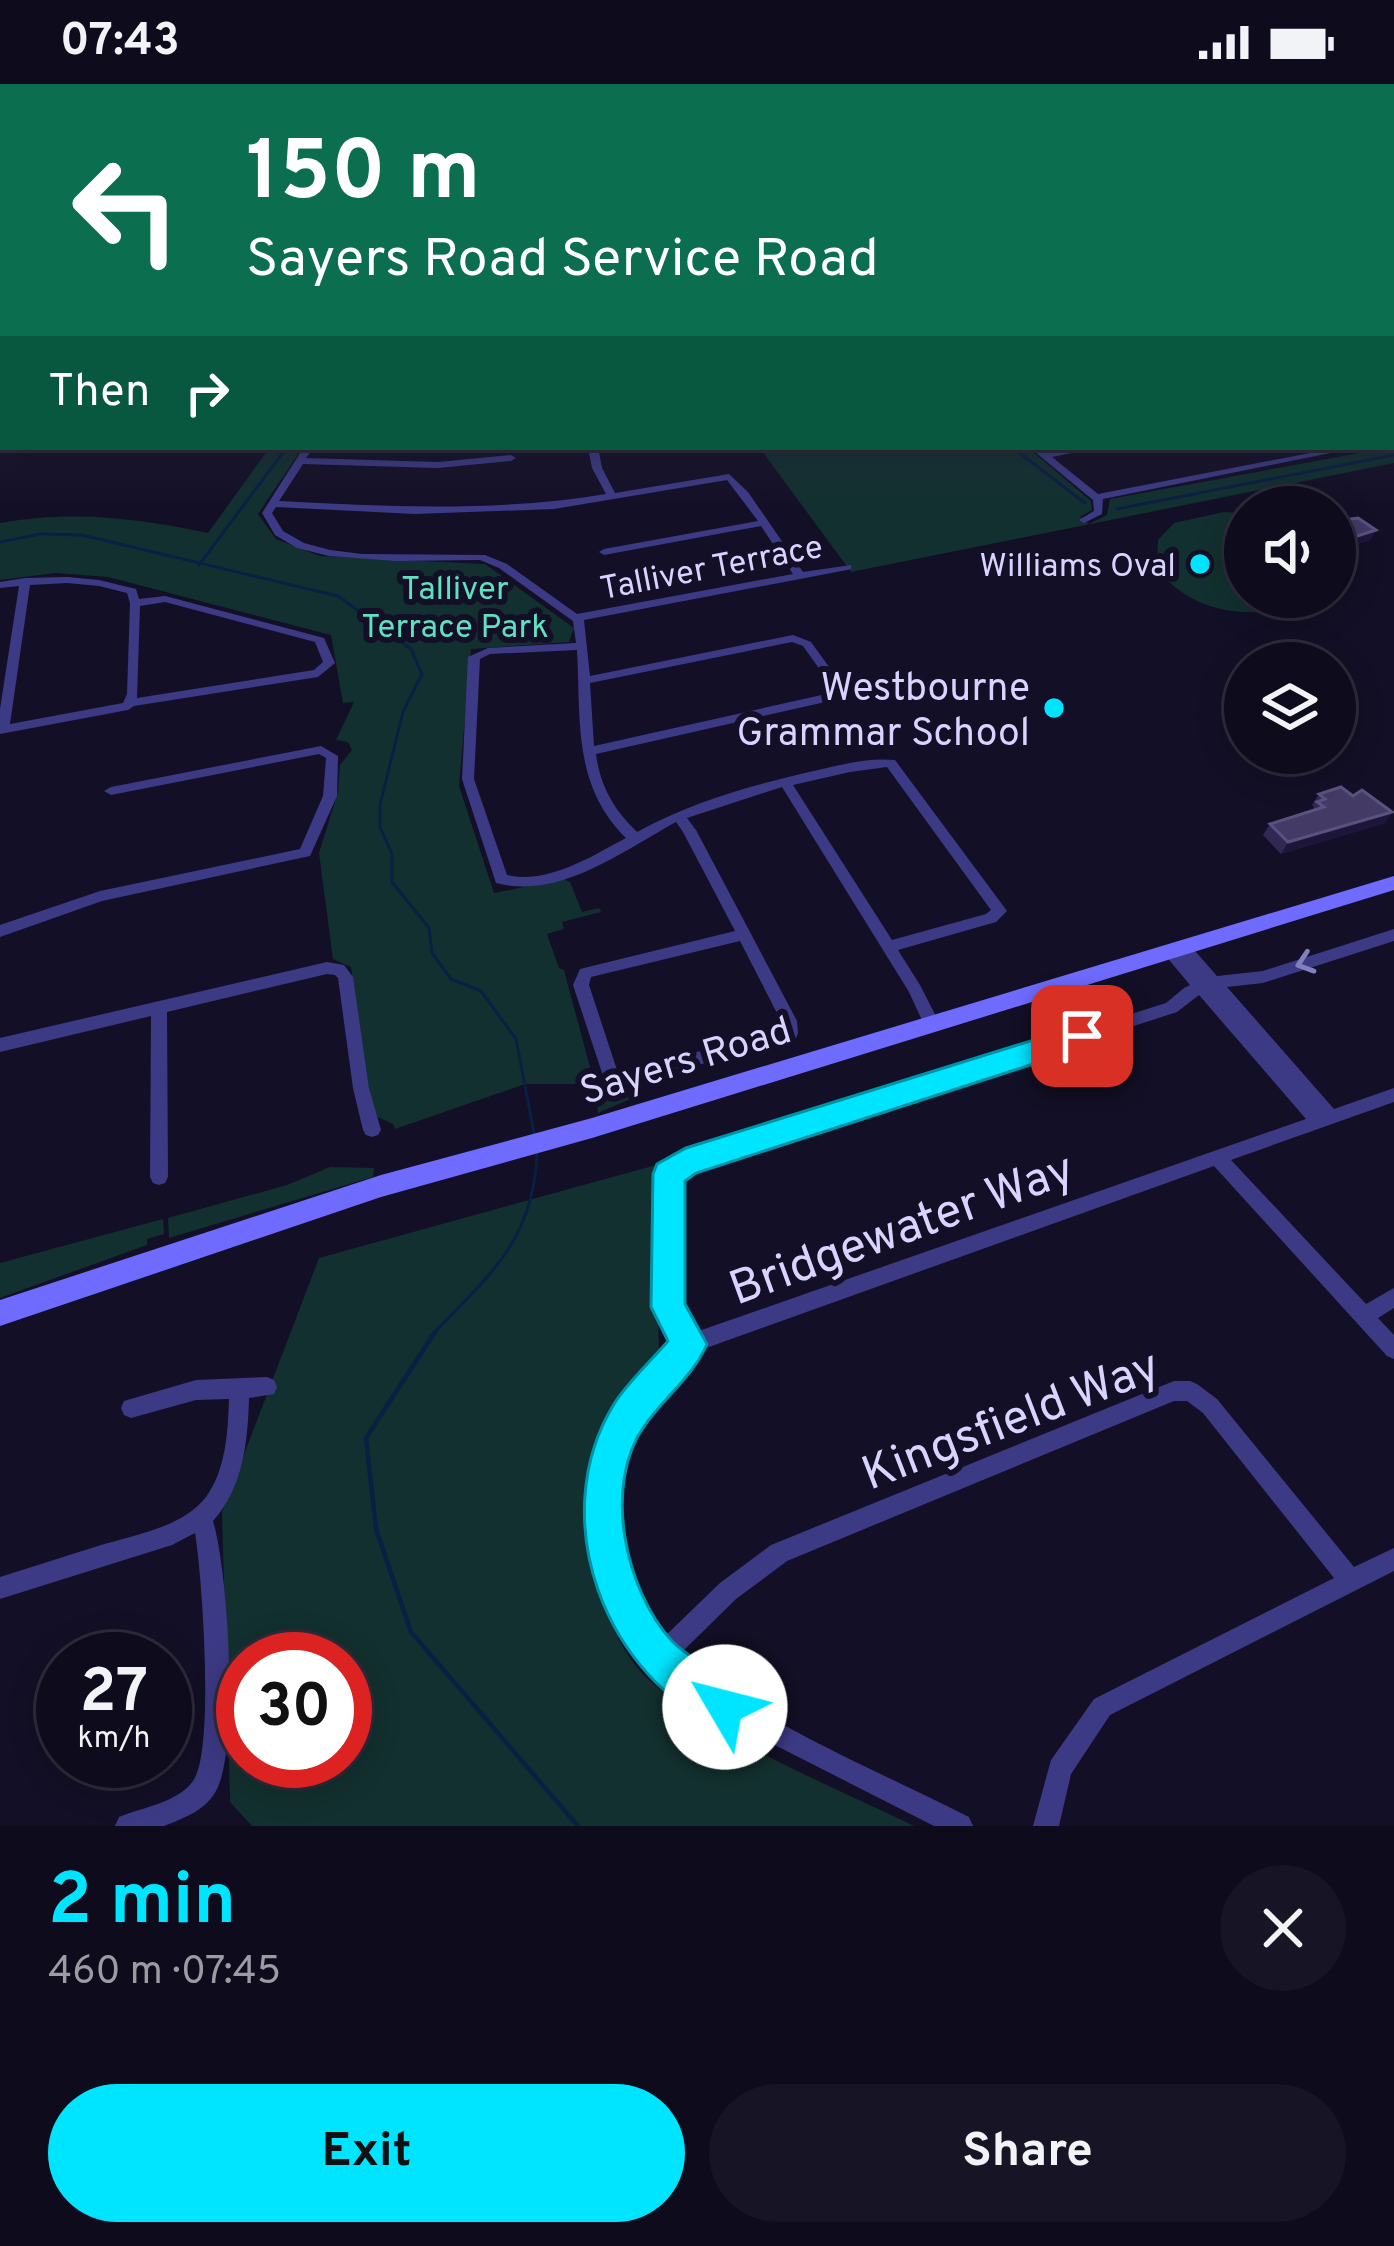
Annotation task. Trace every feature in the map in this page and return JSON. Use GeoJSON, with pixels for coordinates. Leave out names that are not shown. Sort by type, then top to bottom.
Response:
{"type":"FeatureCollection","features":[{"type":"Feature","properties":{"kind":"main road","name":"Sayers Road"},"geometry":{"type":"LineString","coordinates":[[0,1313],[381,1186],[592,1128],[1394,883]]}},
{"type":"Feature","properties":{"kind":"street"},"geometry":{"type":"LineString","coordinates":[[307,450],[272,505],[416,511],[554,506],[729,477],[748,497],[760,523],[800,576]]}},
{"type":"Feature","properties":{"kind":"street"},"geometry":{"type":"LineString","coordinates":[[594,450],[595,463],[612,496]]}},
{"type":"Feature","properties":{"kind":"street"},"geometry":{"type":"LineString","coordinates":[[1038,450],[1096,497],[1099,512],[1084,520]]}},
{"type":"Feature","properties":{"kind":"street"},"geometry":{"type":"LineString","coordinates":[[1046,456],[1079,450]]}},
{"type":"Feature","properties":{"kind":"street"},"geometry":{"type":"LineString","coordinates":[[1096,497],[1339,450]]}},
{"type":"Feature","properties":{"kind":"street"},"geometry":{"type":"LineString","coordinates":[[299,461],[439,465],[511,458]]}},
{"type":"Feature","properties":{"kind":"street","name":"Talliver Terrace"},"geometry":{"type":"LineString","coordinates":[[272,505],[268,519],[274,530],[311,549],[424,559],[481,557],[503,566],[578,619],[847,567]]}},
{"type":"Feature","properties":{"kind":"street"},"geometry":{"type":"LineString","coordinates":[[602,552],[760,523]]}},
{"type":"Feature","properties":{"kind":"street"},"geometry":{"type":"LineString","coordinates":[[25,581],[2,730],[130,703],[318,673],[329,664],[320,640],[165,599],[135,603]]}},
{"type":"Feature","properties":{"kind":"street"},"geometry":{"type":"LineString","coordinates":[[0,585],[105,583],[134,592],[130,703]]}},
{"type":"Feature","properties":{"kind":"street"},"geometry":{"type":"LineString","coordinates":[[578,619],[588,752],[613,817],[636,839]]}},
{"type":"Feature","properties":{"kind":"street"},"geometry":{"type":"LineString","coordinates":[[584,681],[793,638],[807,644],[838,689],[830,697],[588,752]]}},
{"type":"Feature","properties":{"kind":"street"},"geometry":{"type":"LineString","coordinates":[[582,646],[488,651],[474,657],[468,778],[499,875],[508,883],[586,866],[677,816],[890,763],[1000,911],[991,918],[889,946]]}},
{"type":"Feature","properties":{"kind":"street"},"geometry":{"type":"LineString","coordinates":[[0,931],[100,896],[305,853],[330,796],[332,756],[325,750],[111,791]]}},
{"type":"Feature","properties":{"kind":"street"},"geometry":{"type":"LineString","coordinates":[[787,785],[889,946],[932,1024]]}},
{"type":"Feature","properties":{"kind":"street"},"geometry":{"type":"LineString","coordinates":[[677,816],[743,935],[789,1021],[790,1034],[630,1077],[611,1077],[581,985],[584,973],[743,935]]}},
{"type":"Feature","properties":{"kind":"street"},"geometry":{"type":"LineString","coordinates":[[689,1344],[668,1307],[665,1189],[669,1174],[678,1166],[1171,1008],[1208,985],[1263,977],[1394,935]]}},
{"type":"Feature","properties":{"kind":"street"},"geometry":{"type":"LineString","coordinates":[[1177,949],[1325,1120]]}},
{"type":"Feature","properties":{"kind":"street"},"geometry":{"type":"LineString","coordinates":[[0,1045],[327,968],[339,969],[345,977],[372,1130]]}},
{"type":"Feature","properties":{"kind":"street"},"geometry":{"type":"LineString","coordinates":[[915,989],[934,1009],[961,1015]]}},
{"type":"Feature","properties":{"kind":"street"},"geometry":{"type":"LineString","coordinates":[[159,1177],[160,1007]]}},
{"type":"Feature","properties":{"kind":"street","name":"Bridgewater Way"},"geometry":{"type":"LineString","coordinates":[[960,1826],[725,1707],[659,1658],[630,1617],[612,1576],[604,1538],[608,1471],[627,1417],[689,1344],[1394,1095]]}},
{"type":"Feature","properties":{"kind":"street"},"geometry":{"type":"LineString","coordinates":[[1218,1158],[1394,1349]]}},
{"type":"Feature","properties":{"kind":"street"},"geometry":{"type":"LineString","coordinates":[[1364,1316],[1394,1297]]}},
{"type":"Feature","properties":{"kind":"street"},"geometry":{"type":"LineString","coordinates":[[131,1408],[196,1390],[267,1388]]}},
{"type":"Feature","properties":{"kind":"street"},"geometry":{"type":"LineString","coordinates":[[0,1588],[172,1534],[201,1518],[229,1474],[238,1438],[239,1391]]}},
{"type":"Feature","properties":{"kind":"street","name":"Kingsfield Way"},"geometry":{"type":"LineString","coordinates":[[659,1658],[728,1591],[779,1553],[1174,1391],[1190,1391],[1210,1406],[1349,1580]]}},
{"type":"Feature","properties":{"kind":"street"},"geometry":{"type":"LineString","coordinates":[[128,1826],[196,1797],[208,1781],[217,1745],[212,1558],[201,1518]]}},
{"type":"Feature","properties":{"kind":"street"},"geometry":{"type":"LineString","coordinates":[[1046,1826],[1060,1769],[1102,1706],[1394,1559]]}},
{"type":"Feature","properties":{"kind":"green space","name":"Talliver Terrace Park"},"geometry":{"type":"Polygon","coordinates":[[[268,450],[301,450],[258,514],[276,539],[320,556],[485,564],[574,628],[569,642],[471,649],[459,786],[494,893],[563,879],[570,882],[582,912],[599,908],[601,912],[562,922],[564,929],[547,934],[559,968],[564,970],[595,1086],[614,1093],[642,1087],[644,1093],[598,1113],[594,1084],[525,1084],[395,1129],[373,1115],[351,967],[333,959],[319,853],[338,792],[340,765],[352,750],[348,742],[336,740],[354,702],[343,703],[331,635],[108,577],[56,573],[0,580],[0,523],[104,518],[208,533],[268,450]]]}},
{"type":"Feature","properties":{"kind":"green space"},"geometry":{"type":"Polygon","coordinates":[[[761,450],[1031,450],[1091,501],[1092,510],[1080,517],[1089,524],[1107,515],[1110,499],[1394,450],[1394,463],[1279,486],[1224,486],[1224,497],[851,572],[761,450]]]}},
{"type":"Feature","properties":{"kind":"green space","name":"Williams Oval"},"geometry":{"type":"Polygon","coordinates":[[[1224,512],[1224,610],[1189,597],[1157,568],[1158,540],[1174,523],[1224,512]]]}},
{"type":"Feature","properties":{"kind":"green space"},"geometry":{"type":"Polygon","coordinates":[[[656,1165],[659,1355],[615,1412],[589,1496],[590,1550],[609,1617],[630,1658],[682,1706],[760,1752],[914,1826],[252,1826],[230,1802],[230,1788],[372,1788],[372,1632],[225,1632],[222,1512],[319,1258],[656,1165]]]}},
{"type":"Feature","properties":{"kind":"green space"},"geometry":{"type":"Polygon","coordinates":[[[330,1167],[374,1168],[373,1177],[169,1238],[168,1218],[287,1185],[330,1167]]]}},
{"type":"Feature","properties":{"kind":"green space"},"geometry":{"type":"Polygon","coordinates":[[[163,1219],[164,1234],[147,1239],[147,1245],[0,1298],[0,1263],[163,1219]]]}},
{"type":"Feature","properties":{"kind":"building"},"geometry":{"type":"Polygon","coordinates":[[[1358,518],[1376,530],[1356,536],[1358,518]]]}},
{"type":"Feature","properties":{"kind":"building"},"geometry":{"type":"Polygon","coordinates":[[[1341,787],[1353,796],[1362,790],[1392,812],[1288,842],[1270,824],[1324,807],[1317,802],[1325,799],[1319,794],[1341,787]]]}},
{"type":"Feature","properties":{"kind":"waterway"},"geometry":{"type":"LineString","coordinates":[[200,563],[285,450]]}},
{"type":"Feature","properties":{"kind":"waterway"},"geometry":{"type":"LineString","coordinates":[[1016,450],[1085,503]]}},
{"type":"Feature","properties":{"kind":"waterway"},"geometry":{"type":"LineString","coordinates":[[1117,509],[1394,455]]}},
{"type":"Feature","properties":{"kind":"waterway"},"geometry":{"type":"LineString","coordinates":[[0,542],[41,534],[82,535],[200,563]]}},
{"type":"Feature","properties":{"kind":"waterway"},"geometry":{"type":"LineString","coordinates":[[200,563],[338,596],[411,649],[422,674],[403,712],[380,805],[380,827],[392,854],[392,882],[429,928],[432,953],[451,979],[481,991],[516,1039],[534,1133]]}},
{"type":"Feature","properties":{"kind":"waterway"},"geometry":{"type":"LineString","coordinates":[[432,1335],[489,1275],[517,1234],[534,1185],[537,1154]]}},
{"type":"Feature","properties":{"kind":"waterway"},"geometry":{"type":"LineString","coordinates":[[435,1332],[366,1438],[376,1529],[411,1632],[578,1826]]}},
{"type":"Feature","properties":{"kind":"place","name":"Williams Oval"},"geometry":{"type":"Point","coordinates":[1200,564]}},
{"type":"Feature","properties":{"kind":"place","name":"Westbourne Grammar School"},"geometry":{"type":"Point","coordinates":[1054,708]}},
{"type":"Feature","properties":{"kind":"route"},"geometry":{"type":"LineString","coordinates":[[725,1707],[659,1658],[638,1630],[612,1576],[604,1538],[608,1471],[627,1417],[689,1344],[668,1307],[665,1189],[669,1174],[686,1162],[1082,1036]]}}]}
